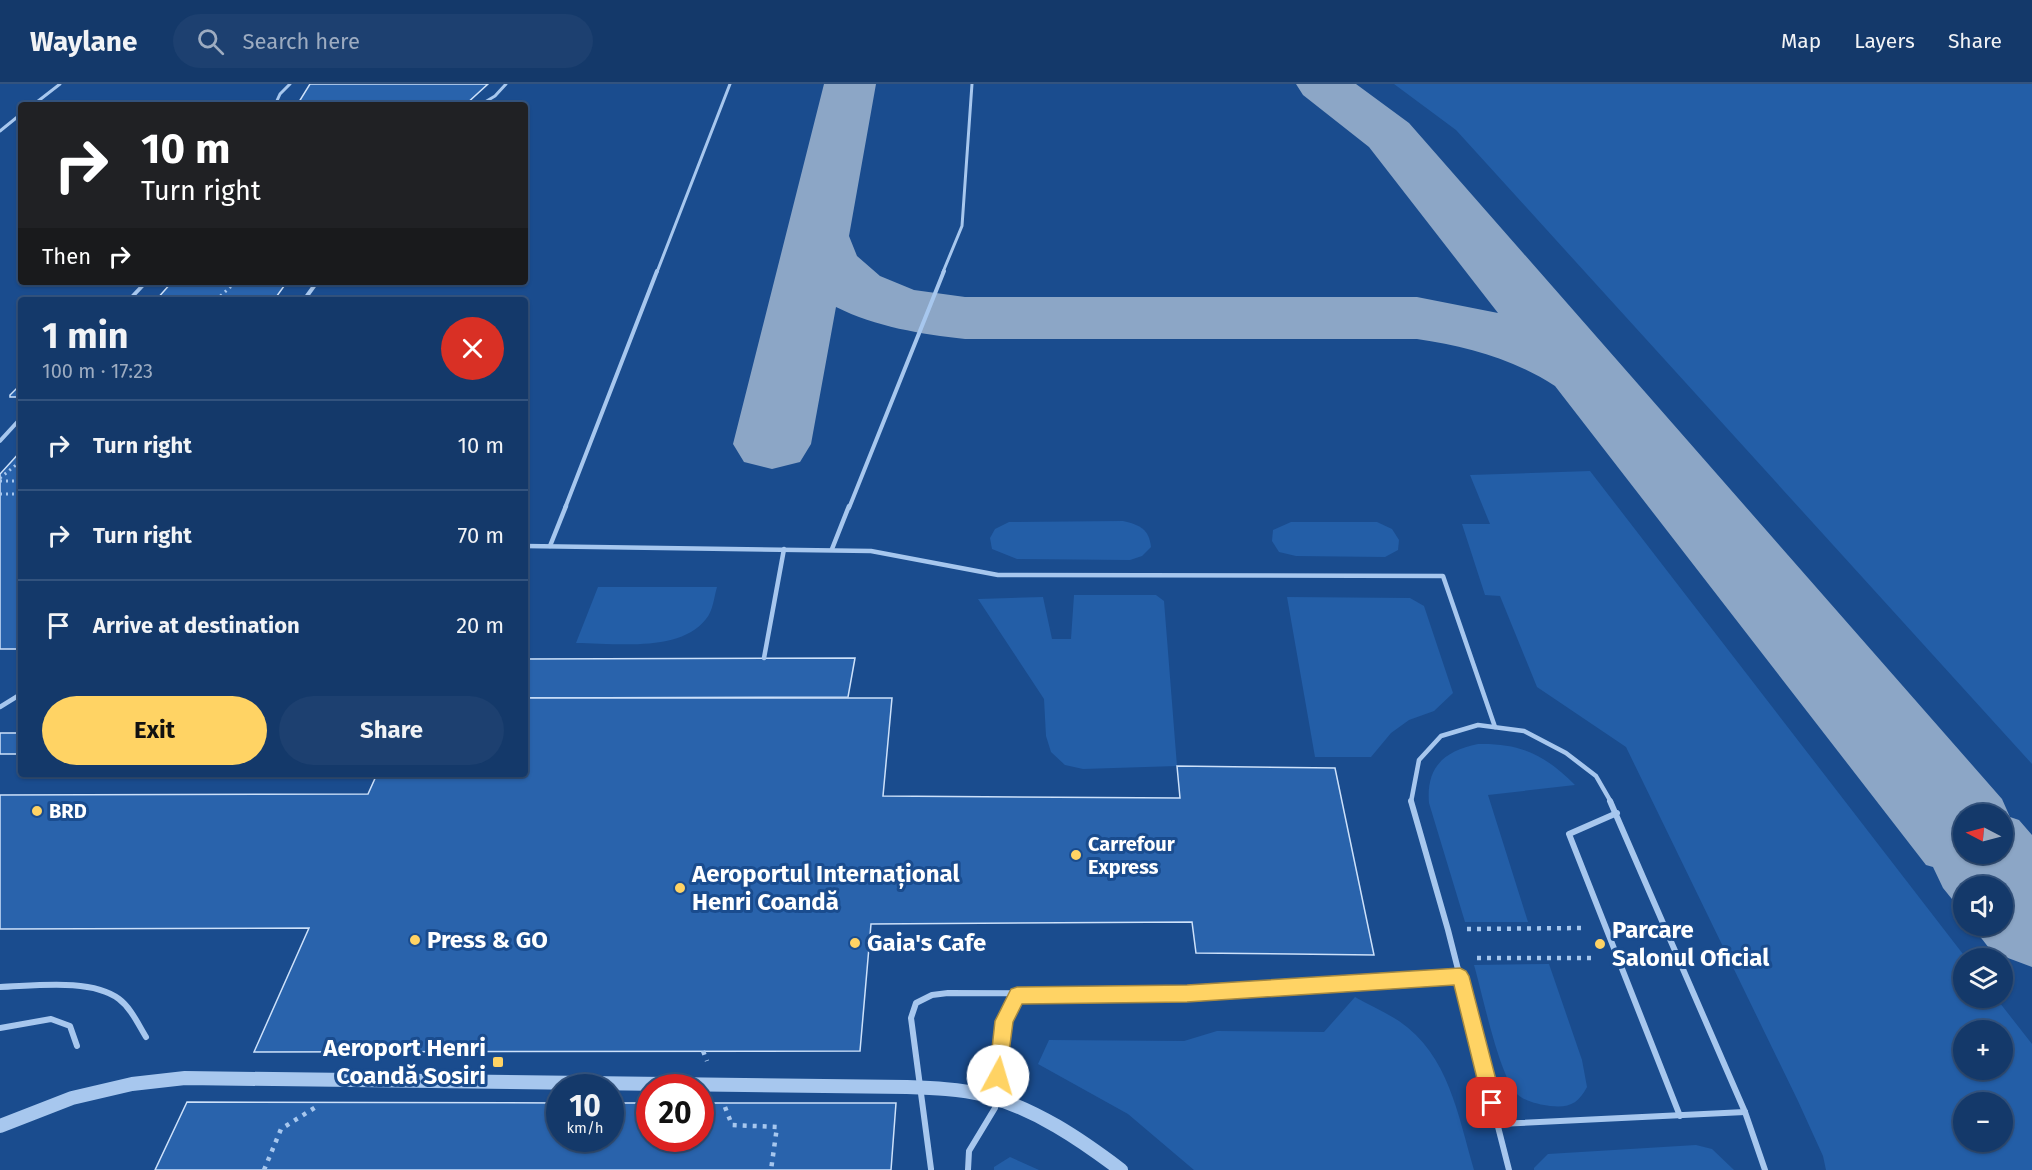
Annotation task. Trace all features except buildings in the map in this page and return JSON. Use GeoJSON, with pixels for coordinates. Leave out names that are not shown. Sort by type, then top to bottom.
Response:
{"type":"FeatureCollection","features":[{"type":"Feature","properties":{"kind":"street"},"geometry":{"type":"LineString","coordinates":[[0,1126],[72,1098],[132,1084],[185,1078],[636,1082]]}},
{"type":"Feature","properties":{"kind":"street"},"geometry":{"type":"LineString","coordinates":[[714,1083],[907,1087],[964,1091],[1012,1104],[1049,1121],[1121,1170]]}},
{"type":"Feature","properties":{"kind":"lane"},"geometry":{"type":"LineString","coordinates":[[37,102],[60,84]]}},
{"type":"Feature","properties":{"kind":"lane"},"geometry":{"type":"LineString","coordinates":[[276,102],[280,94],[290,84]]}},
{"type":"Feature","properties":{"kind":"lane"},"geometry":{"type":"LineString","coordinates":[[485,102],[495,96],[506,84]]}},
{"type":"Feature","properties":{"kind":"lane"},"geometry":{"type":"LineString","coordinates":[[550,546],[730,84]]}},
{"type":"Feature","properties":{"kind":"lane"},"geometry":{"type":"LineString","coordinates":[[832,549],[962,226],[972,84]]}},
{"type":"Feature","properties":{"kind":"lane"},"geometry":{"type":"LineString","coordinates":[[0,130],[18,116]]}},
{"type":"Feature","properties":{"kind":"lane"},"geometry":{"type":"LineString","coordinates":[[132,297],[143,285]]}},
{"type":"Feature","properties":{"kind":"lane"},"geometry":{"type":"LineString","coordinates":[[0,441],[18,421]]}},
{"type":"Feature","properties":{"kind":"lane"},"geometry":{"type":"LineString","coordinates":[[528,546],[871,551],[998,575],[1443,576],[1495,727]]}},
{"type":"Feature","properties":{"kind":"lane"},"geometry":{"type":"LineString","coordinates":[[764,658],[784,549]]}},
{"type":"Feature","properties":{"kind":"lane"},"geometry":{"type":"LineString","coordinates":[[0,707],[18,695]]}},
{"type":"Feature","properties":{"kind":"lane"},"geometry":{"type":"LineString","coordinates":[[1509,1170],[1448,930],[1411,802],[1419,760],[1441,736],[1478,725],[1524,731],[1566,753],[1596,776],[1617,813],[1744,1112],[1765,1170]]}},
{"type":"Feature","properties":{"kind":"lane"},"geometry":{"type":"LineString","coordinates":[[1617,813],[1569,834],[1680,1116]]}},
{"type":"Feature","properties":{"kind":"lane"},"geometry":{"type":"LineString","coordinates":[[931,1169],[911,1018],[916,1004],[932,995],[948,993],[1017,995],[1187,993],[1460,976]]}},
{"type":"Feature","properties":{"kind":"lane"},"geometry":{"type":"LineString","coordinates":[[0,987],[86,987],[105,991],[117,997],[125,1005],[146,1037]]}},
{"type":"Feature","properties":{"kind":"lane"},"geometry":{"type":"LineString","coordinates":[[968,1170],[969,1151],[995,1108],[1004,1021],[1017,995]]}},
{"type":"Feature","properties":{"kind":"lane"},"geometry":{"type":"LineString","coordinates":[[0,1028],[51,1019],[70,1026],[77,1046]]}},
{"type":"Feature","properties":{"kind":"lane"},"geometry":{"type":"LineString","coordinates":[[1497,1125],[1744,1112]]}},
{"type":"Feature","properties":{"kind":"path"},"geometry":{"type":"LineString","coordinates":[[219,297],[233,285]]}},
{"type":"Feature","properties":{"kind":"path"},"geometry":{"type":"LineString","coordinates":[[0,480],[18,464]]}},
{"type":"Feature","properties":{"kind":"path"},"geometry":{"type":"LineString","coordinates":[[0,480],[18,481]]}},
{"type":"Feature","properties":{"kind":"path"},"geometry":{"type":"LineString","coordinates":[[0,494],[18,494]]}},
{"type":"Feature","properties":{"kind":"path"},"geometry":{"type":"LineString","coordinates":[[1448,930],[1607,928]]}},
{"type":"Feature","properties":{"kind":"path"},"geometry":{"type":"LineString","coordinates":[[1455,958],[1619,958]]}},
{"type":"Feature","properties":{"kind":"path"},"geometry":{"type":"LineString","coordinates":[[703,1051],[711,1074]]}},
{"type":"Feature","properties":{"kind":"path"},"geometry":{"type":"LineString","coordinates":[[714,1083],[732,1125],[777,1127],[771,1170]]}},
{"type":"Feature","properties":{"kind":"shaded area"},"geometry":{"type":"Polygon","coordinates":[[[1394,84],[2032,84],[2032,764],[1456,130],[1394,84]]]}},
{"type":"Feature","properties":{"kind":"shaded area"},"geometry":{"type":"Polygon","coordinates":[[[1590,471],[1958,948],[1953,948],[1953,1008],[2004,1008],[2032,1044],[2032,1170],[1826,1170],[1823,1156],[1798,1101],[1626,747],[1537,687],[1500,596],[1485,595],[1462,524],[1490,524],[1470,475],[1590,471]]]}},
{"type":"Feature","properties":{"kind":"shaded area"},"geometry":{"type":"Polygon","coordinates":[[[1123,521],[1139,526],[1146,532],[1151,547],[1142,556],[1130,560],[1017,559],[992,549],[990,538],[995,529],[1009,522],[1123,521]]]}},
{"type":"Feature","properties":{"kind":"shaded area"},"geometry":{"type":"Polygon","coordinates":[[[1291,522],[1377,522],[1392,529],[1399,540],[1398,550],[1385,557],[1296,556],[1279,552],[1272,541],[1273,530],[1291,522]]]}},
{"type":"Feature","properties":{"kind":"shaded area"},"geometry":{"type":"Polygon","coordinates":[[[598,587],[717,587],[712,608],[706,619],[695,630],[680,637],[646,644],[576,643],[598,587]]]}},
{"type":"Feature","properties":{"kind":"shaded area"},"geometry":{"type":"Polygon","coordinates":[[[1074,595],[1156,595],[1164,601],[1177,766],[1083,769],[1065,765],[1051,752],[1046,736],[1044,699],[978,599],[1043,597],[1052,639],[1071,639],[1074,595]]]}},
{"type":"Feature","properties":{"kind":"shaded area"},"geometry":{"type":"Polygon","coordinates":[[[1287,597],[1410,598],[1424,606],[1453,693],[1434,711],[1409,720],[1391,733],[1371,757],[1315,757],[1287,597]]]}},
{"type":"Feature","properties":{"kind":"shaded area"},"geometry":{"type":"Polygon","coordinates":[[[1478,744],[1507,746],[1531,753],[1553,766],[1575,785],[1488,795],[1528,922],[1465,922],[1429,803],[1429,790],[1434,770],[1447,756],[1478,744]]]}},
{"type":"Feature","properties":{"kind":"shaded area"},"geometry":{"type":"Polygon","coordinates":[[[1549,964],[1582,1060],[1587,1087],[1576,1101],[1563,1106],[1537,1104],[1523,1098],[1516,1093],[1509,1082],[1497,1051],[1474,965],[1549,964]]]}},
{"type":"Feature","properties":{"kind":"shaded area"},"geometry":{"type":"Polygon","coordinates":[[[1355,997],[1399,1021],[1430,1051],[1449,1088],[1474,1170],[1194,1170],[1128,1114],[1038,1064],[1049,1040],[1184,1041],[1217,1031],[1324,1032],[1355,997]]]}},
{"type":"Feature","properties":{"kind":"shaded area"},"geometry":{"type":"Polygon","coordinates":[[[1696,1145],[1712,1149],[1734,1170],[1534,1170],[1548,1154],[1696,1145]]]}},
{"type":"Feature","properties":{"kind":"shaded area"},"geometry":{"type":"Polygon","coordinates":[[[1010,1157],[1039,1170],[994,1170],[994,1167],[1010,1157]]]}},
{"type":"Feature","properties":{"kind":"taxiway"},"geometry":{"type":"LineString","coordinates":[[772,444],[850,84]]}},
{"type":"Feature","properties":{"kind":"taxiway"},"geometry":{"type":"LineString","coordinates":[[1322,84],[1389,135],[1953,819]]}},
{"type":"Feature","properties":{"kind":"taxiway"},"geometry":{"type":"LineString","coordinates":[[818,237],[826,259],[839,277],[856,290],[876,300],[920,312],[965,318],[1417,318],[1452,323],[1502,336],[1535,348],[1579,370]]}},
{"type":"Feature","properties":{"kind":"taxiway"},"geometry":{"type":"LineString","coordinates":[[1989,864],[2032,915]]}},
{"type":"Feature","properties":{"kind":"place","name":"BRD"},"geometry":{"type":"Point","coordinates":[37,811]}},
{"type":"Feature","properties":{"kind":"place","name":"Carrefour Express"},"geometry":{"type":"Point","coordinates":[1076,855]}},
{"type":"Feature","properties":{"kind":"place","name":"Aeroportul Internațional Henri Coandă"},"geometry":{"type":"Point","coordinates":[680,888]}},
{"type":"Feature","properties":{"kind":"place","name":"Press & GO"},"geometry":{"type":"Point","coordinates":[415,940]}},
{"type":"Feature","properties":{"kind":"place","name":"Gaia's Cafe"},"geometry":{"type":"Point","coordinates":[855,943]}},
{"type":"Feature","properties":{"kind":"place","name":"Parcare Salonul Oficial"},"geometry":{"type":"Point","coordinates":[1600,944]}},
{"type":"Feature","properties":{"kind":"place","name":"Aeroport Henri Coandă Sosiri"},"geometry":{"type":"Point","coordinates":[498,1062]}},
{"type":"Feature","properties":{"kind":"route"},"geometry":{"type":"LineString","coordinates":[[998,1076],[1004,1021],[1017,995],[1187,993],[1460,976],[1492,1103]]}}]}
